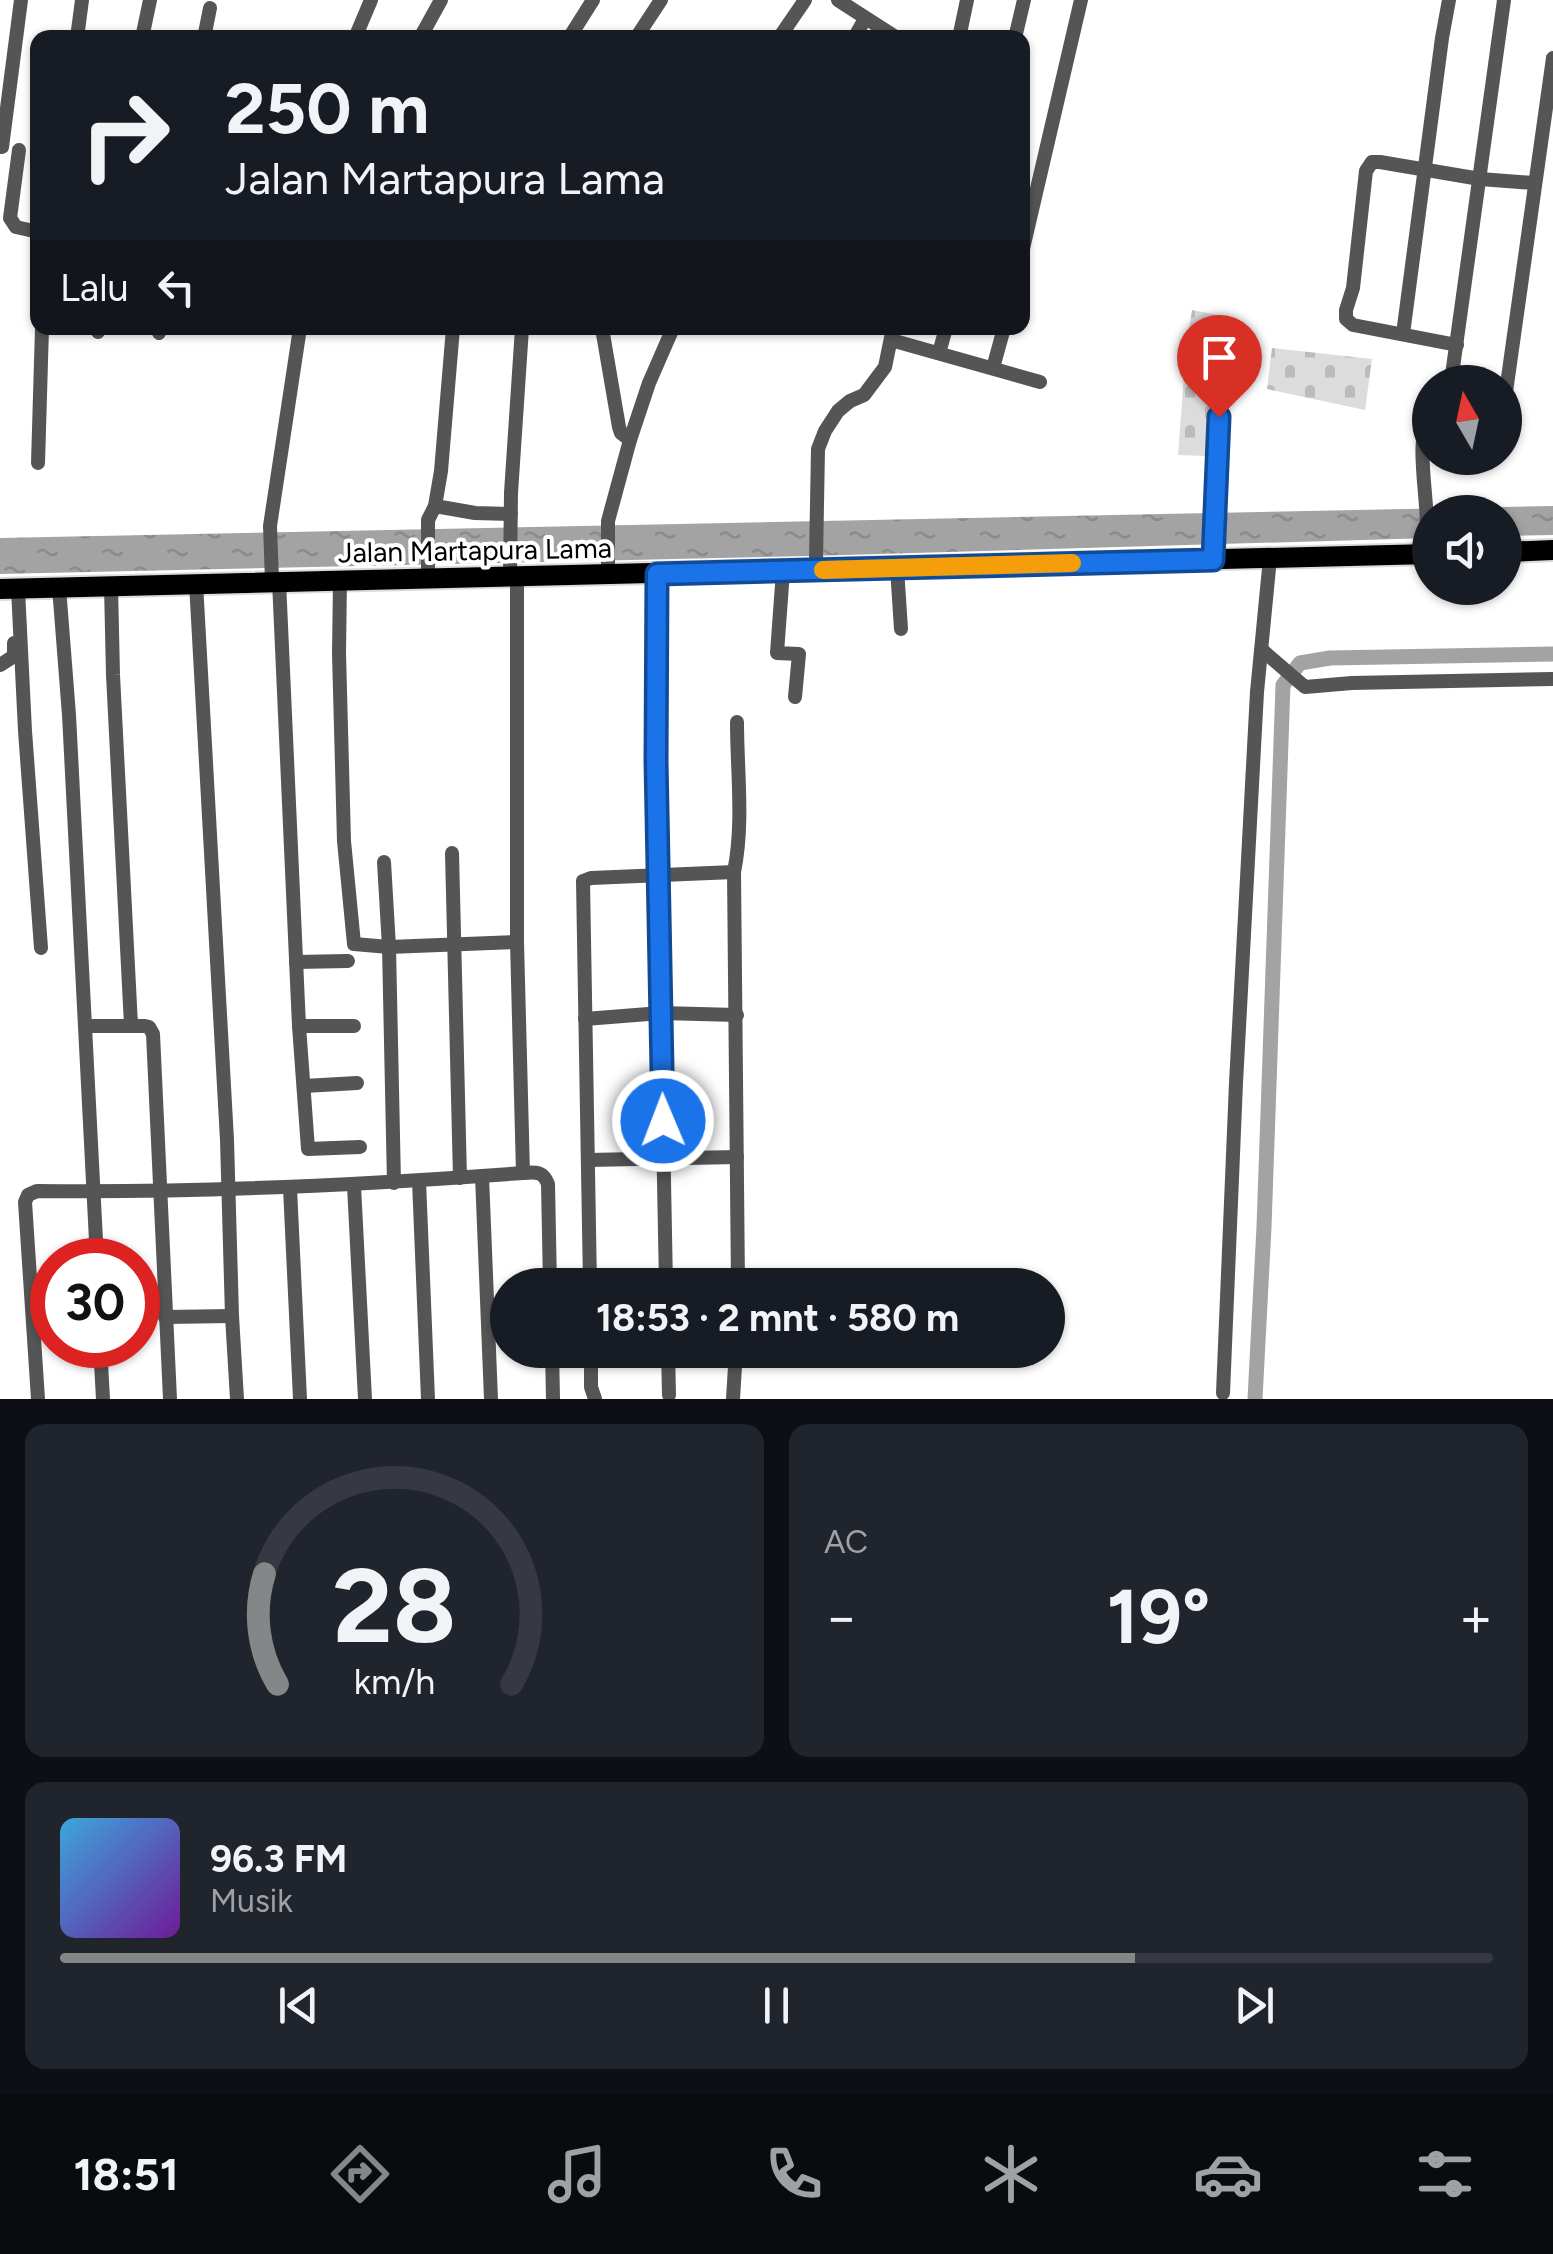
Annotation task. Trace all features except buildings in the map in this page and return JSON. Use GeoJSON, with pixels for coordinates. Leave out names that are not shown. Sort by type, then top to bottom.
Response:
{"type":"FeatureCollection","features":[{"type":"Feature","properties":{"kind":"main road"},"geometry":{"type":"LineString","coordinates":[[1522,551],[1553,550]]}},
{"type":"Feature","properties":{"kind":"main road","name":"Jalan Martapura Lama"},"geometry":{"type":"LineString","coordinates":[[10,589],[428,574],[608,570],[657,574],[783,570],[815,565],[897,568],[1213,554],[1270,558],[1412,552]]}},
{"type":"Feature","properties":{"kind":"street"},"geometry":{"type":"LineString","coordinates":[[21,0],[1,147],[30,151]]}},
{"type":"Feature","properties":{"kind":"street"},"geometry":{"type":"LineString","coordinates":[[78,30],[82,0]]}},
{"type":"Feature","properties":{"kind":"street"},"geometry":{"type":"LineString","coordinates":[[144,30],[150,0]]}},
{"type":"Feature","properties":{"kind":"street"},"geometry":{"type":"LineString","coordinates":[[358,30],[370,0]]}},
{"type":"Feature","properties":{"kind":"street"},"geometry":{"type":"LineString","coordinates":[[424,30],[440,0]]}},
{"type":"Feature","properties":{"kind":"street"},"geometry":{"type":"LineString","coordinates":[[574,30],[593,0]]}},
{"type":"Feature","properties":{"kind":"street"},"geometry":{"type":"LineString","coordinates":[[641,30],[661,0]]}},
{"type":"Feature","properties":{"kind":"street"},"geometry":{"type":"LineString","coordinates":[[784,30],[805,0]]}},
{"type":"Feature","properties":{"kind":"street"},"geometry":{"type":"LineString","coordinates":[[838,0],[884,30]]}},
{"type":"Feature","properties":{"kind":"street"},"geometry":{"type":"LineString","coordinates":[[960,30],[967,0]]}},
{"type":"Feature","properties":{"kind":"street"},"geometry":{"type":"LineString","coordinates":[[1017,30],[1024,0]]}},
{"type":"Feature","properties":{"kind":"street"},"geometry":{"type":"LineString","coordinates":[[1030,219],[1081,0]]}},
{"type":"Feature","properties":{"kind":"street"},"geometry":{"type":"LineString","coordinates":[[1403,334],[1449,0]]}},
{"type":"Feature","properties":{"kind":"street"},"geometry":{"type":"LineString","coordinates":[[1454,365],[1504,0]]}},
{"type":"Feature","properties":{"kind":"street"},"geometry":{"type":"LineString","coordinates":[[206,30],[210,8]]}},
{"type":"Feature","properties":{"kind":"street"},"geometry":{"type":"LineString","coordinates":[[859,30],[865,19]]}},
{"type":"Feature","properties":{"kind":"street"},"geometry":{"type":"LineString","coordinates":[[1510,365],[1553,58]]}},
{"type":"Feature","properties":{"kind":"street"},"geometry":{"type":"LineString","coordinates":[[20,150],[10,218],[16,227],[30,230]]}},
{"type":"Feature","properties":{"kind":"street"},"geometry":{"type":"LineString","coordinates":[[1457,345],[1353,325],[1346,319],[1366,172],[1372,162],[1380,162],[1480,179],[1534,183]]}},
{"type":"Feature","properties":{"kind":"street"},"geometry":{"type":"LineString","coordinates":[[38,463],[42,335]]}},
{"type":"Feature","properties":{"kind":"street"},"geometry":{"type":"LineString","coordinates":[[299,335],[270,526],[308,1149],[360,1148]]}},
{"type":"Feature","properties":{"kind":"street"},"geometry":{"type":"LineString","coordinates":[[428,574],[453,335]]}},
{"type":"Feature","properties":{"kind":"street"},"geometry":{"type":"LineString","coordinates":[[522,335],[511,518],[523,1173]]}},
{"type":"Feature","properties":{"kind":"street"},"geometry":{"type":"LineString","coordinates":[[603,335],[619,427],[630,440]]}},
{"type":"Feature","properties":{"kind":"street"},"geometry":{"type":"LineString","coordinates":[[608,570],[608,520],[649,383],[670,335]]}},
{"type":"Feature","properties":{"kind":"street"},"geometry":{"type":"LineString","coordinates":[[815,565],[818,450],[838,412],[864,395],[885,367],[892,335]]}},
{"type":"Feature","properties":{"kind":"street"},"geometry":{"type":"LineString","coordinates":[[894,335],[940,354],[1040,382]]}},
{"type":"Feature","properties":{"kind":"street"},"geometry":{"type":"LineString","coordinates":[[940,354],[944,335]]}},
{"type":"Feature","properties":{"kind":"street"},"geometry":{"type":"LineString","coordinates":[[993,368],[1002,335]]}},
{"type":"Feature","properties":{"kind":"street"},"geometry":{"type":"LineString","coordinates":[[1213,554],[1219,417]]}},
{"type":"Feature","properties":{"kind":"street"},"geometry":{"type":"LineString","coordinates":[[432,513],[511,518]]}},
{"type":"Feature","properties":{"kind":"street"},"geometry":{"type":"LineString","coordinates":[[1223,1393],[1238,1044],[1258,692],[1270,558]]}},
{"type":"Feature","properties":{"kind":"street"},"geometry":{"type":"LineString","coordinates":[[897,568],[900,629]]}},
{"type":"Feature","properties":{"kind":"street"},"geometry":{"type":"LineString","coordinates":[[783,570],[778,653],[799,654],[795,697]]}},
{"type":"Feature","properties":{"kind":"street"},"geometry":{"type":"LineString","coordinates":[[657,574],[656,761],[666,1268]]}},
{"type":"Feature","properties":{"kind":"street"},"geometry":{"type":"LineString","coordinates":[[340,580],[344,841],[357,946],[517,942]]}},
{"type":"Feature","properties":{"kind":"street"},"geometry":{"type":"LineString","coordinates":[[196,583],[237,1399]]}},
{"type":"Feature","properties":{"kind":"street"},"geometry":{"type":"LineString","coordinates":[[111,586],[131,1026]]}},
{"type":"Feature","properties":{"kind":"street"},"geometry":{"type":"LineString","coordinates":[[59,588],[96,1238]]}},
{"type":"Feature","properties":{"kind":"street"},"geometry":{"type":"LineString","coordinates":[[0,665],[14,656],[10,589]]}},
{"type":"Feature","properties":{"kind":"street"},"geometry":{"type":"LineString","coordinates":[[10,589],[41,948]]}},
{"type":"Feature","properties":{"kind":"street"},"geometry":{"type":"LineString","coordinates":[[1262,650],[1305,687],[1314,688],[1352,683],[1553,679]]}},
{"type":"Feature","properties":{"kind":"street"},"geometry":{"type":"LineString","coordinates":[[736,722],[738,1268]]}},
{"type":"Feature","properties":{"kind":"street"},"geometry":{"type":"LineString","coordinates":[[452,853],[460,1178]]}},
{"type":"Feature","properties":{"kind":"street"},"geometry":{"type":"LineString","coordinates":[[384,862],[394,1183]]}},
{"type":"Feature","properties":{"kind":"street"},"geometry":{"type":"LineString","coordinates":[[590,1268],[583,881],[734,872]]}},
{"type":"Feature","properties":{"kind":"street"},"geometry":{"type":"LineString","coordinates":[[296,962],[348,961]]}},
{"type":"Feature","properties":{"kind":"street"},"geometry":{"type":"LineString","coordinates":[[586,1019],[662,1013],[737,1016]]}},
{"type":"Feature","properties":{"kind":"street"},"geometry":{"type":"LineString","coordinates":[[84,1026],[149,1027],[153,1034],[170,1399]]}},
{"type":"Feature","properties":{"kind":"street"},"geometry":{"type":"LineString","coordinates":[[299,1026],[354,1026]]}},
{"type":"Feature","properties":{"kind":"street"},"geometry":{"type":"LineString","coordinates":[[304,1086],[357,1083]]}},
{"type":"Feature","properties":{"kind":"street"},"geometry":{"type":"LineString","coordinates":[[588,1160],[737,1157]]}},
{"type":"Feature","properties":{"kind":"street"},"geometry":{"type":"LineString","coordinates":[[30,1262],[25,1202],[28,1194],[37,1192],[162,1193],[354,1186],[539,1172],[548,1184],[550,1268]]}},
{"type":"Feature","properties":{"kind":"street"},"geometry":{"type":"LineString","coordinates":[[482,1176],[492,1399]]}},
{"type":"Feature","properties":{"kind":"street"},"geometry":{"type":"LineString","coordinates":[[419,1181],[428,1399]]}},
{"type":"Feature","properties":{"kind":"street"},"geometry":{"type":"LineString","coordinates":[[354,1186],[365,1399]]}},
{"type":"Feature","properties":{"kind":"street"},"geometry":{"type":"LineString","coordinates":[[290,1188],[300,1399]]}},
{"type":"Feature","properties":{"kind":"street"},"geometry":{"type":"LineString","coordinates":[[164,1317],[232,1316]]}},
{"type":"Feature","properties":{"kind":"street"},"geometry":{"type":"LineString","coordinates":[[37,1368],[38,1399]]}},
{"type":"Feature","properties":{"kind":"street"},"geometry":{"type":"LineString","coordinates":[[101,1368],[103,1399]]}},
{"type":"Feature","properties":{"kind":"street"},"geometry":{"type":"LineString","coordinates":[[552,1368],[553,1399]]}},
{"type":"Feature","properties":{"kind":"street"},"geometry":{"type":"LineString","coordinates":[[590,1368],[596,1399]]}},
{"type":"Feature","properties":{"kind":"street"},"geometry":{"type":"LineString","coordinates":[[668,1368],[669,1395]]}},
{"type":"Feature","properties":{"kind":"street"},"geometry":{"type":"LineString","coordinates":[[733,1399],[735,1368]]}},
{"type":"Feature","properties":{"kind":"green space"},"geometry":{"type":"Polygon","coordinates":[[[1192,310],[1228,317],[1226,334],[1235,338],[1217,436],[1207,456],[1178,455],[1192,310]]]}},
{"type":"Feature","properties":{"kind":"green space"},"geometry":{"type":"Polygon","coordinates":[[[1272,348],[1372,359],[1365,410],[1267,389],[1272,348]]]}},
{"type":"Feature","properties":{"kind":"water"},"geometry":{"type":"Polygon","coordinates":[[[1553,506],[1553,535],[1522,536],[1522,507],[1553,506]]]}},
{"type":"Feature","properties":{"kind":"water"},"geometry":{"type":"Polygon","coordinates":[[[1412,509],[1412,539],[0,574],[0,538],[1412,509]]]}},
{"type":"Feature","properties":{"kind":"waterway"},"geometry":{"type":"LineString","coordinates":[[1255,1399],[1283,685],[1300,663],[1330,658],[1553,654]]}},
{"type":"Feature","properties":{"kind":"slow traffic"},"geometry":{"type":"LineString","coordinates":[[823,570],[1072,563]]}},
{"type":"Feature","properties":{"kind":"route"},"geometry":{"type":"LineString","coordinates":[[663,1121],[656,761],[657,574],[1213,560],[1219,417]]}}]}
